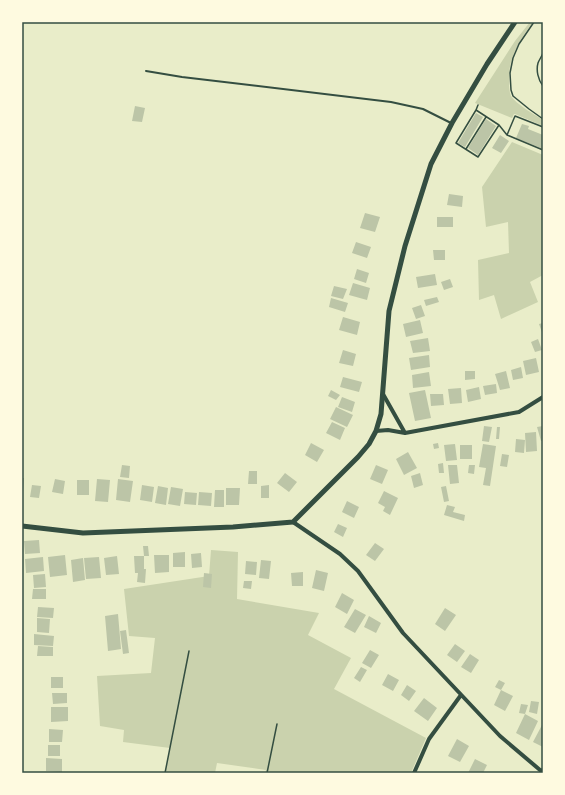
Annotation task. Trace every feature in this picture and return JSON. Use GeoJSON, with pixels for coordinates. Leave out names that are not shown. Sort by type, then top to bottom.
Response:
{"type":"FeatureCollection","features":[{"type":"Feature","properties":{"kind":"street"},"geometry":{"type":"LineString","coordinates":[[293,522],[358,457],[369,444],[376,431],[381,414],[389,311],[404,246],[431,164],[452,123],[487,64],[515,22]]}},
{"type":"Feature","properties":{"kind":"street"},"geometry":{"type":"LineString","coordinates":[[383,394],[405,434]]}},
{"type":"Feature","properties":{"kind":"street"},"geometry":{"type":"LineString","coordinates":[[376,431],[388,430],[405,434],[519,412],[543,397]]}},
{"type":"Feature","properties":{"kind":"street"},"geometry":{"type":"LineString","coordinates":[[22,526],[83,533],[233,527],[293,522],[340,554],[358,570],[403,633],[500,736],[540,771]]}},
{"type":"Feature","properties":{"kind":"street"},"geometry":{"type":"LineString","coordinates":[[414,773],[429,740],[461,695]]}},
{"type":"Feature","properties":{"kind":"lane"},"geometry":{"type":"LineString","coordinates":[[146,71],[190,78],[391,102],[423,109],[452,123]]}},
{"type":"Feature","properties":{"kind":"path"},"geometry":{"type":"LineString","coordinates":[[534,22],[519,44],[513,58],[510,73],[511,90],[513,96],[543,119]]}},
{"type":"Feature","properties":{"kind":"path"},"geometry":{"type":"LineString","coordinates":[[543,53],[538,63],[538,73],[539,82],[543,86]]}},
{"type":"Feature","properties":{"kind":"path"},"geometry":{"type":"LineString","coordinates":[[478,105],[456,143],[478,157],[499,125]]}},
{"type":"Feature","properties":{"kind":"path"},"geometry":{"type":"LineString","coordinates":[[476,110],[499,125],[507,135],[543,150]]}},
{"type":"Feature","properties":{"kind":"path"},"geometry":{"type":"LineString","coordinates":[[507,135],[515,116],[543,127]]}},
{"type":"Feature","properties":{"kind":"path"},"geometry":{"type":"LineString","coordinates":[[466,149],[486,117]]}},
{"type":"Feature","properties":{"kind":"path"},"geometry":{"type":"LineString","coordinates":[[165,773],[189,651]]}},
{"type":"Feature","properties":{"kind":"path"},"geometry":{"type":"LineString","coordinates":[[267,773],[277,724]]}},
{"type":"Feature","properties":{"kind":"green space"},"geometry":{"type":"Polygon","coordinates":[[[530,22],[533,22],[519,43],[510,65],[509,88],[513,99],[543,120],[543,126],[515,114],[512,118],[475,103],[515,41],[530,22]]]}},
{"type":"Feature","properties":{"kind":"green space"},"geometry":{"type":"Polygon","coordinates":[[[512,142],[543,155],[543,275],[530,282],[538,302],[501,319],[494,295],[479,300],[478,260],[509,253],[508,222],[486,227],[482,187],[512,142]]]}},
{"type":"Feature","properties":{"kind":"green space"},"geometry":{"type":"Polygon","coordinates":[[[211,550],[238,552],[237,599],[319,613],[308,635],[351,658],[334,689],[426,738],[411,773],[265,773],[266,770],[217,763],[215,773],[165,773],[170,748],[123,742],[124,730],[100,726],[97,676],[151,673],[155,638],[129,636],[124,589],[209,576],[211,550]]]}},
{"type":"Feature","properties":{"kind":"building"},"geometry":{"type":"Polygon","coordinates":[[[135,106],[145,108],[142,122],[132,121],[135,106]]]}},
{"type":"Feature","properties":{"kind":"building"},"geometry":{"type":"Polygon","coordinates":[[[476,113],[483,117],[465,147],[458,143],[476,113]]]}},
{"type":"Feature","properties":{"kind":"building"},"geometry":{"type":"Polygon","coordinates":[[[486,119],[496,126],[478,155],[468,148],[486,119]]]}},
{"type":"Feature","properties":{"kind":"building"},"geometry":{"type":"Polygon","coordinates":[[[522,124],[529,126],[528,129],[543,135],[543,149],[516,138],[522,124]]]}},
{"type":"Feature","properties":{"kind":"building"},"geometry":{"type":"Polygon","coordinates":[[[500,135],[509,141],[501,153],[492,148],[500,135]]]}},
{"type":"Feature","properties":{"kind":"building"},"geometry":{"type":"Polygon","coordinates":[[[449,194],[463,196],[462,207],[447,205],[449,194]]]}},
{"type":"Feature","properties":{"kind":"building"},"geometry":{"type":"Polygon","coordinates":[[[365,213],[380,217],[375,232],[360,228],[365,213]]]}},
{"type":"Feature","properties":{"kind":"building"},"geometry":{"type":"Polygon","coordinates":[[[437,217],[453,217],[453,227],[437,227],[437,217]]]}},
{"type":"Feature","properties":{"kind":"building"},"geometry":{"type":"Polygon","coordinates":[[[356,242],[371,247],[367,258],[352,253],[356,242]]]}},
{"type":"Feature","properties":{"kind":"building"},"geometry":{"type":"Polygon","coordinates":[[[433,250],[445,250],[445,260],[434,260],[433,250]]]}},
{"type":"Feature","properties":{"kind":"building"},"geometry":{"type":"Polygon","coordinates":[[[357,269],[369,273],[366,283],[354,279],[357,269]]]}},
{"type":"Feature","properties":{"kind":"building"},"geometry":{"type":"Polygon","coordinates":[[[435,274],[437,285],[418,288],[416,277],[435,274]]]}},
{"type":"Feature","properties":{"kind":"building"},"geometry":{"type":"Polygon","coordinates":[[[450,279],[453,287],[444,290],[441,282],[450,279]]]}},
{"type":"Feature","properties":{"kind":"building"},"geometry":{"type":"Polygon","coordinates":[[[353,283],[370,288],[367,300],[349,295],[353,283]]]}},
{"type":"Feature","properties":{"kind":"building"},"geometry":{"type":"Polygon","coordinates":[[[334,286],[347,289],[343,299],[331,296],[334,286]]]}},
{"type":"Feature","properties":{"kind":"building"},"geometry":{"type":"Polygon","coordinates":[[[437,297],[439,302],[426,306],[424,300],[437,297]]]}},
{"type":"Feature","properties":{"kind":"building"},"geometry":{"type":"Polygon","coordinates":[[[331,298],[348,303],[345,312],[329,307],[331,298]]]}},
{"type":"Feature","properties":{"kind":"building"},"geometry":{"type":"Polygon","coordinates":[[[421,305],[425,316],[416,319],[412,308],[421,305]]]}},
{"type":"Feature","properties":{"kind":"building"},"geometry":{"type":"Polygon","coordinates":[[[343,317],[360,322],[357,335],[339,330],[343,317]]]}},
{"type":"Feature","properties":{"kind":"building"},"geometry":{"type":"Polygon","coordinates":[[[420,320],[423,333],[406,337],[403,324],[420,320]]]}},
{"type":"Feature","properties":{"kind":"building"},"geometry":{"type":"Polygon","coordinates":[[[543,323],[543,335],[539,324],[543,323]]]}},
{"type":"Feature","properties":{"kind":"building"},"geometry":{"type":"Polygon","coordinates":[[[428,338],[430,351],[413,353],[410,341],[428,338]]]}},
{"type":"Feature","properties":{"kind":"building"},"geometry":{"type":"Polygon","coordinates":[[[538,339],[542,350],[535,352],[531,342],[538,339]]]}},
{"type":"Feature","properties":{"kind":"building"},"geometry":{"type":"Polygon","coordinates":[[[343,350],[356,354],[353,366],[339,363],[343,350]]]}},
{"type":"Feature","properties":{"kind":"building"},"geometry":{"type":"Polygon","coordinates":[[[429,355],[430,367],[411,370],[409,358],[429,355]]]}},
{"type":"Feature","properties":{"kind":"building"},"geometry":{"type":"Polygon","coordinates":[[[536,358],[539,372],[526,375],[523,361],[536,358]]]}},
{"type":"Feature","properties":{"kind":"building"},"geometry":{"type":"Polygon","coordinates":[[[521,367],[523,378],[513,380],[511,370],[521,367]]]}},
{"type":"Feature","properties":{"kind":"building"},"geometry":{"type":"Polygon","coordinates":[[[465,371],[475,371],[475,379],[465,380],[465,371]]]}},
{"type":"Feature","properties":{"kind":"building"},"geometry":{"type":"Polygon","coordinates":[[[506,371],[510,388],[500,390],[495,374],[506,371]]]}},
{"type":"Feature","properties":{"kind":"building"},"geometry":{"type":"Polygon","coordinates":[[[429,372],[431,386],[413,388],[412,375],[429,372]]]}},
{"type":"Feature","properties":{"kind":"building"},"geometry":{"type":"Polygon","coordinates":[[[343,377],[362,382],[359,392],[340,387],[343,377]]]}},
{"type":"Feature","properties":{"kind":"building"},"geometry":{"type":"Polygon","coordinates":[[[496,384],[497,393],[485,395],[483,386],[496,384]]]}},
{"type":"Feature","properties":{"kind":"building"},"geometry":{"type":"Polygon","coordinates":[[[479,387],[481,399],[468,402],[466,390],[479,387]]]}},
{"type":"Feature","properties":{"kind":"building"},"geometry":{"type":"Polygon","coordinates":[[[461,388],[462,403],[450,404],[448,389],[461,388]]]}},
{"type":"Feature","properties":{"kind":"building"},"geometry":{"type":"Polygon","coordinates":[[[331,390],[340,395],[336,400],[328,396],[331,390]]]}},
{"type":"Feature","properties":{"kind":"building"},"geometry":{"type":"Polygon","coordinates":[[[425,390],[431,418],[415,421],[409,393],[425,390]]]}},
{"type":"Feature","properties":{"kind":"building"},"geometry":{"type":"Polygon","coordinates":[[[430,394],[443,394],[444,405],[431,406],[430,394]]]}},
{"type":"Feature","properties":{"kind":"building"},"geometry":{"type":"Polygon","coordinates":[[[342,397],[355,402],[352,412],[338,407],[342,397]]]}},
{"type":"Feature","properties":{"kind":"building"},"geometry":{"type":"Polygon","coordinates":[[[336,407],[353,415],[347,427],[330,419],[336,407]]]}},
{"type":"Feature","properties":{"kind":"building"},"geometry":{"type":"Polygon","coordinates":[[[332,422],[345,428],[340,440],[326,433],[332,422]]]}},
{"type":"Feature","properties":{"kind":"building"},"geometry":{"type":"Polygon","coordinates":[[[484,426],[492,427],[489,442],[482,441],[484,426]]]}},
{"type":"Feature","properties":{"kind":"building"},"geometry":{"type":"Polygon","coordinates":[[[543,426],[543,441],[541,441],[537,427],[543,426]]]}},
{"type":"Feature","properties":{"kind":"building"},"geometry":{"type":"Polygon","coordinates":[[[497,427],[500,427],[499,439],[496,439],[497,427]]]}},
{"type":"Feature","properties":{"kind":"building"},"geometry":{"type":"Polygon","coordinates":[[[536,432],[537,451],[526,452],[525,433],[536,432]]]}},
{"type":"Feature","properties":{"kind":"building"},"geometry":{"type":"Polygon","coordinates":[[[516,439],[525,440],[524,453],[515,452],[516,439]]]}},
{"type":"Feature","properties":{"kind":"building"},"geometry":{"type":"Polygon","coordinates":[[[311,443],[324,450],[317,462],[305,455],[311,443]]]}},
{"type":"Feature","properties":{"kind":"building"},"geometry":{"type":"Polygon","coordinates":[[[438,443],[439,448],[434,449],[433,444],[438,443]]]}},
{"type":"Feature","properties":{"kind":"building"},"geometry":{"type":"Polygon","coordinates":[[[455,444],[457,460],[446,461],[444,445],[455,444]]]}},
{"type":"Feature","properties":{"kind":"building"},"geometry":{"type":"Polygon","coordinates":[[[483,444],[496,446],[490,486],[483,485],[486,468],[479,467],[483,444]]]}},
{"type":"Feature","properties":{"kind":"building"},"geometry":{"type":"Polygon","coordinates":[[[460,445],[472,445],[472,459],[460,459],[460,445]]]}},
{"type":"Feature","properties":{"kind":"building"},"geometry":{"type":"Polygon","coordinates":[[[408,452],[417,468],[404,475],[396,459],[408,452]]]}},
{"type":"Feature","properties":{"kind":"building"},"geometry":{"type":"Polygon","coordinates":[[[502,454],[509,455],[507,467],[500,466],[502,454]]]}},
{"type":"Feature","properties":{"kind":"building"},"geometry":{"type":"Polygon","coordinates":[[[443,463],[444,473],[439,473],[438,464],[443,463]]]}},
{"type":"Feature","properties":{"kind":"building"},"geometry":{"type":"Polygon","coordinates":[[[122,465],[130,466],[129,478],[120,477],[122,465]]]}},
{"type":"Feature","properties":{"kind":"building"},"geometry":{"type":"Polygon","coordinates":[[[376,465],[388,470],[382,484],[370,479],[376,465]]]}},
{"type":"Feature","properties":{"kind":"building"},"geometry":{"type":"Polygon","coordinates":[[[448,465],[457,465],[459,483],[450,484],[448,465]]]}},
{"type":"Feature","properties":{"kind":"building"},"geometry":{"type":"Polygon","coordinates":[[[469,465],[475,465],[474,474],[468,473],[469,465]]]}},
{"type":"Feature","properties":{"kind":"building"},"geometry":{"type":"Polygon","coordinates":[[[249,471],[257,471],[257,484],[248,484],[249,471]]]}},
{"type":"Feature","properties":{"kind":"building"},"geometry":{"type":"Polygon","coordinates":[[[285,473],[297,482],[289,492],[277,483],[285,473]]]}},
{"type":"Feature","properties":{"kind":"building"},"geometry":{"type":"Polygon","coordinates":[[[420,473],[423,485],[414,488],[411,476],[420,473]]]}},
{"type":"Feature","properties":{"kind":"building"},"geometry":{"type":"Polygon","coordinates":[[[22,478],[24,478],[23,491],[22,490],[22,478]]]}},
{"type":"Feature","properties":{"kind":"building"},"geometry":{"type":"Polygon","coordinates":[[[55,479],[65,481],[63,494],[52,492],[55,479]]]}},
{"type":"Feature","properties":{"kind":"building"},"geometry":{"type":"Polygon","coordinates":[[[97,479],[110,480],[108,502],[95,501],[97,479]]]}},
{"type":"Feature","properties":{"kind":"building"},"geometry":{"type":"Polygon","coordinates":[[[118,479],[133,481],[130,502],[116,500],[118,479]]]}},
{"type":"Feature","properties":{"kind":"building"},"geometry":{"type":"Polygon","coordinates":[[[77,480],[89,480],[89,495],[77,495],[77,480]]]}},
{"type":"Feature","properties":{"kind":"building"},"geometry":{"type":"Polygon","coordinates":[[[32,485],[41,486],[39,498],[30,497],[32,485]]]}},
{"type":"Feature","properties":{"kind":"building"},"geometry":{"type":"Polygon","coordinates":[[[142,485],[154,487],[152,502],[140,500],[142,485]]]}},
{"type":"Feature","properties":{"kind":"building"},"geometry":{"type":"Polygon","coordinates":[[[269,485],[269,498],[261,498],[261,486],[269,485]]]}},
{"type":"Feature","properties":{"kind":"building"},"geometry":{"type":"Polygon","coordinates":[[[158,486],[168,488],[166,505],[155,503],[158,486]]]}},
{"type":"Feature","properties":{"kind":"building"},"geometry":{"type":"Polygon","coordinates":[[[446,486],[449,501],[444,502],[441,487],[446,486]]]}},
{"type":"Feature","properties":{"kind":"building"},"geometry":{"type":"Polygon","coordinates":[[[171,487],[183,489],[180,506],[168,504],[171,487]]]}},
{"type":"Feature","properties":{"kind":"building"},"geometry":{"type":"Polygon","coordinates":[[[226,488],[240,488],[239,505],[226,505],[226,488]]]}},
{"type":"Feature","properties":{"kind":"building"},"geometry":{"type":"Polygon","coordinates":[[[215,490],[224,490],[224,507],[214,507],[215,490]]]}},
{"type":"Feature","properties":{"kind":"building"},"geometry":{"type":"Polygon","coordinates":[[[384,491],[398,498],[390,515],[383,511],[385,507],[378,503],[384,491]]]}},
{"type":"Feature","properties":{"kind":"building"},"geometry":{"type":"Polygon","coordinates":[[[185,492],[197,493],[196,505],[184,504],[185,492]]]}},
{"type":"Feature","properties":{"kind":"building"},"geometry":{"type":"Polygon","coordinates":[[[199,492],[212,493],[211,506],[198,505],[199,492]]]}},
{"type":"Feature","properties":{"kind":"building"},"geometry":{"type":"Polygon","coordinates":[[[347,501],[359,507],[354,518],[342,512],[347,501]]]}},
{"type":"Feature","properties":{"kind":"building"},"geometry":{"type":"Polygon","coordinates":[[[447,505],[455,507],[453,512],[465,515],[464,521],[444,515],[447,505]]]}},
{"type":"Feature","properties":{"kind":"building"},"geometry":{"type":"Polygon","coordinates":[[[338,524],[347,528],[343,537],[334,532],[338,524]]]}},
{"type":"Feature","properties":{"kind":"building"},"geometry":{"type":"Polygon","coordinates":[[[39,540],[40,553],[25,554],[24,541],[39,540]]]}},
{"type":"Feature","properties":{"kind":"building"},"geometry":{"type":"Polygon","coordinates":[[[375,543],[384,549],[375,561],[366,555],[375,543]]]}},
{"type":"Feature","properties":{"kind":"building"},"geometry":{"type":"Polygon","coordinates":[[[143,546],[148,546],[149,556],[144,556],[143,546]]]}},
{"type":"Feature","properties":{"kind":"building"},"geometry":{"type":"Polygon","coordinates":[[[185,552],[185,567],[173,567],[173,553],[185,552]]]}},
{"type":"Feature","properties":{"kind":"building"},"geometry":{"type":"Polygon","coordinates":[[[201,553],[202,567],[192,568],[191,554],[201,553]]]}},
{"type":"Feature","properties":{"kind":"building"},"geometry":{"type":"Polygon","coordinates":[[[65,555],[67,575],[50,577],[48,557],[65,555]]]}},
{"type":"Feature","properties":{"kind":"building"},"geometry":{"type":"Polygon","coordinates":[[[154,555],[169,555],[169,572],[155,573],[154,555]]]}},
{"type":"Feature","properties":{"kind":"building"},"geometry":{"type":"Polygon","coordinates":[[[117,556],[119,574],[106,575],[104,558],[117,556]]]}},
{"type":"Feature","properties":{"kind":"building"},"geometry":{"type":"Polygon","coordinates":[[[134,556],[144,556],[144,569],[146,569],[145,583],[137,582],[138,573],[135,573],[134,556]]]}},
{"type":"Feature","properties":{"kind":"building"},"geometry":{"type":"Polygon","coordinates":[[[43,557],[44,571],[26,573],[25,559],[43,557]]]}},
{"type":"Feature","properties":{"kind":"building"},"geometry":{"type":"Polygon","coordinates":[[[99,557],[101,578],[86,579],[84,558],[99,557]]]}},
{"type":"Feature","properties":{"kind":"building"},"geometry":{"type":"Polygon","coordinates":[[[83,558],[85,580],[73,582],[71,560],[83,558]]]}},
{"type":"Feature","properties":{"kind":"building"},"geometry":{"type":"Polygon","coordinates":[[[261,560],[271,561],[269,579],[259,578],[261,560]]]}},
{"type":"Feature","properties":{"kind":"building"},"geometry":{"type":"Polygon","coordinates":[[[246,561],[257,562],[256,575],[245,574],[246,561]]]}},
{"type":"Feature","properties":{"kind":"building"},"geometry":{"type":"Polygon","coordinates":[[[316,570],[328,573],[324,591],[312,588],[316,570]]]}},
{"type":"Feature","properties":{"kind":"building"},"geometry":{"type":"Polygon","coordinates":[[[303,572],[303,586],[292,586],[291,573],[303,572]]]}},
{"type":"Feature","properties":{"kind":"building"},"geometry":{"type":"Polygon","coordinates":[[[204,573],[212,574],[211,588],[203,587],[204,573]]]}},
{"type":"Feature","properties":{"kind":"building"},"geometry":{"type":"Polygon","coordinates":[[[45,574],[46,587],[34,588],[33,575],[45,574]]]}},
{"type":"Feature","properties":{"kind":"building"},"geometry":{"type":"Polygon","coordinates":[[[244,581],[252,581],[251,589],[243,588],[244,581]]]}},
{"type":"Feature","properties":{"kind":"building"},"geometry":{"type":"Polygon","coordinates":[[[33,589],[46,589],[46,599],[32,599],[33,589]]]}},
{"type":"Feature","properties":{"kind":"building"},"geometry":{"type":"Polygon","coordinates":[[[342,593],[354,600],[347,614],[335,607],[342,593]]]}},
{"type":"Feature","properties":{"kind":"building"},"geometry":{"type":"Polygon","coordinates":[[[38,607],[54,608],[53,618],[37,617],[38,607]]]}},
{"type":"Feature","properties":{"kind":"building"},"geometry":{"type":"Polygon","coordinates":[[[445,608],[456,615],[445,631],[435,624],[445,608]]]}},
{"type":"Feature","properties":{"kind":"building"},"geometry":{"type":"Polygon","coordinates":[[[355,609],[366,615],[355,633],[344,627],[355,609]]]}},
{"type":"Feature","properties":{"kind":"building"},"geometry":{"type":"Polygon","coordinates":[[[118,614],[121,649],[108,651],[105,616],[118,614]]]}},
{"type":"Feature","properties":{"kind":"building"},"geometry":{"type":"Polygon","coordinates":[[[369,616],[381,623],[376,633],[364,627],[369,616]]]}},
{"type":"Feature","properties":{"kind":"building"},"geometry":{"type":"Polygon","coordinates":[[[37,618],[50,619],[49,633],[37,632],[37,618]]]}},
{"type":"Feature","properties":{"kind":"building"},"geometry":{"type":"Polygon","coordinates":[[[126,630],[129,653],[123,654],[120,631],[126,630]]]}},
{"type":"Feature","properties":{"kind":"building"},"geometry":{"type":"Polygon","coordinates":[[[34,634],[54,636],[53,646],[34,645],[34,634]]]}},
{"type":"Feature","properties":{"kind":"building"},"geometry":{"type":"Polygon","coordinates":[[[455,644],[465,651],[457,662],[447,655],[455,644]]]}},
{"type":"Feature","properties":{"kind":"building"},"geometry":{"type":"Polygon","coordinates":[[[38,646],[53,647],[53,656],[37,656],[38,646]]]}},
{"type":"Feature","properties":{"kind":"building"},"geometry":{"type":"Polygon","coordinates":[[[370,650],[379,655],[371,668],[362,663],[370,650]]]}},
{"type":"Feature","properties":{"kind":"building"},"geometry":{"type":"Polygon","coordinates":[[[470,654],[479,660],[471,673],[461,667],[470,654]]]}},
{"type":"Feature","properties":{"kind":"building"},"geometry":{"type":"Polygon","coordinates":[[[361,667],[367,670],[360,682],[354,678],[361,667]]]}},
{"type":"Feature","properties":{"kind":"building"},"geometry":{"type":"Polygon","coordinates":[[[388,674],[399,680],[393,691],[382,685],[388,674]]]}},
{"type":"Feature","properties":{"kind":"building"},"geometry":{"type":"Polygon","coordinates":[[[51,677],[63,677],[63,688],[51,688],[51,677]]]}},
{"type":"Feature","properties":{"kind":"building"},"geometry":{"type":"Polygon","coordinates":[[[499,680],[505,683],[501,690],[495,687],[499,680]]]}},
{"type":"Feature","properties":{"kind":"building"},"geometry":{"type":"Polygon","coordinates":[[[407,685],[416,691],[409,701],[401,695],[407,685]]]}},
{"type":"Feature","properties":{"kind":"building"},"geometry":{"type":"Polygon","coordinates":[[[501,690],[513,696],[505,711],[494,705],[501,690]]]}},
{"type":"Feature","properties":{"kind":"building"},"geometry":{"type":"Polygon","coordinates":[[[52,693],[67,693],[67,703],[53,704],[52,693]]]}},
{"type":"Feature","properties":{"kind":"building"},"geometry":{"type":"Polygon","coordinates":[[[424,698],[437,708],[428,721],[414,711],[424,698]]]}},
{"type":"Feature","properties":{"kind":"building"},"geometry":{"type":"Polygon","coordinates":[[[531,701],[539,702],[537,714],[529,712],[531,701]]]}},
{"type":"Feature","properties":{"kind":"building"},"geometry":{"type":"Polygon","coordinates":[[[521,704],[528,705],[525,714],[519,713],[521,704]]]}},
{"type":"Feature","properties":{"kind":"building"},"geometry":{"type":"Polygon","coordinates":[[[51,707],[68,707],[68,721],[51,722],[51,707]]]}},
{"type":"Feature","properties":{"kind":"building"},"geometry":{"type":"Polygon","coordinates":[[[525,714],[538,721],[529,740],[516,733],[525,714]]]}},
{"type":"Feature","properties":{"kind":"building"},"geometry":{"type":"Polygon","coordinates":[[[543,725],[543,747],[533,742],[543,725]]]}},
{"type":"Feature","properties":{"kind":"building"},"geometry":{"type":"Polygon","coordinates":[[[49,729],[63,730],[62,742],[49,742],[49,729]]]}},
{"type":"Feature","properties":{"kind":"building"},"geometry":{"type":"Polygon","coordinates":[[[457,739],[469,746],[460,762],[448,756],[457,739]]]}},
{"type":"Feature","properties":{"kind":"building"},"geometry":{"type":"Polygon","coordinates":[[[48,745],[60,745],[60,756],[48,756],[48,745]]]}},
{"type":"Feature","properties":{"kind":"building"},"geometry":{"type":"Polygon","coordinates":[[[46,758],[62,759],[62,772],[46,771],[46,758]]]}},
{"type":"Feature","properties":{"kind":"building"},"geometry":{"type":"Polygon","coordinates":[[[475,759],[487,765],[483,773],[468,773],[475,759]]]}}]}
